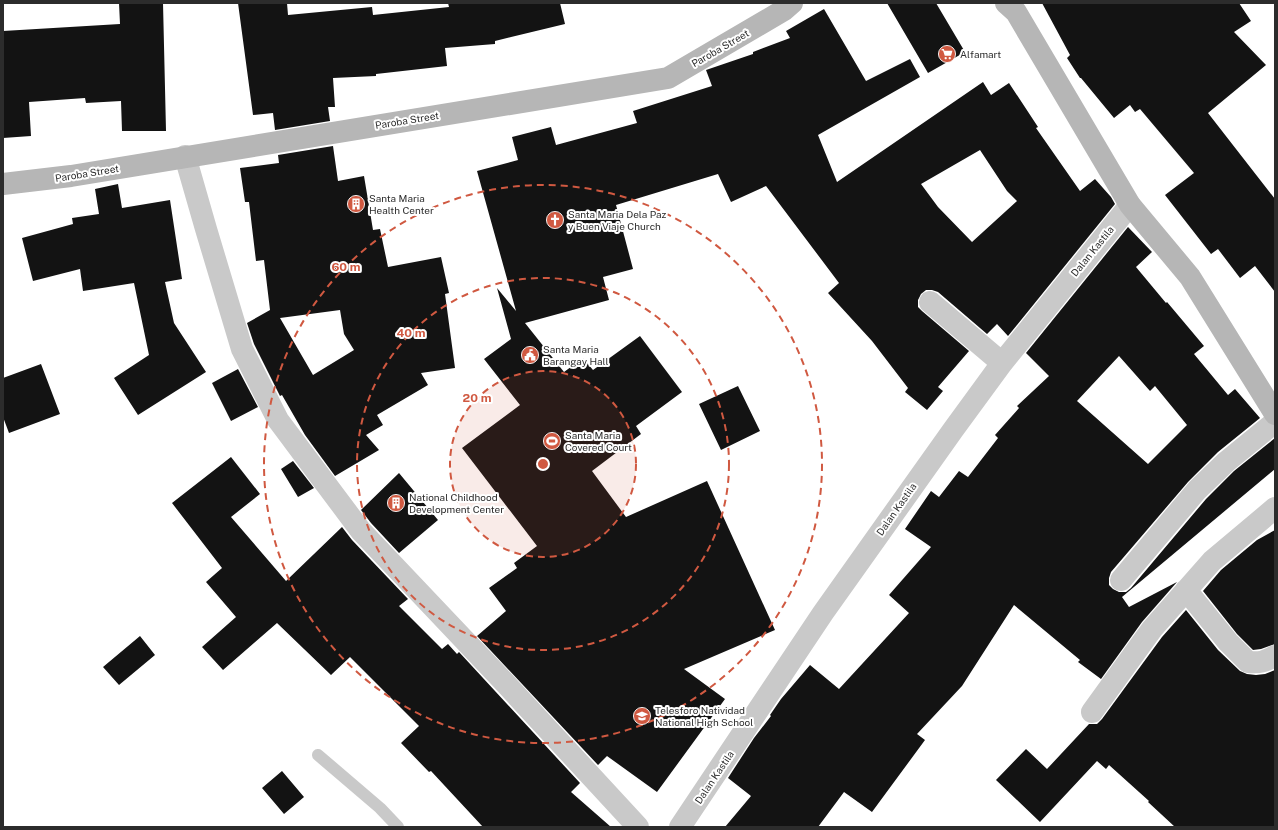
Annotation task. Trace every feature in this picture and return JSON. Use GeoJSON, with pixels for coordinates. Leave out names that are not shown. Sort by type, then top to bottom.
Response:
{"type":"FeatureCollection","features":[{"type":"Feature","properties":{"kind":"street","name":"Paroba Street"},"geometry":{"type":"LineString","coordinates":[[3,184],[71,176],[185,156],[668,78],[784,10],[792,3]]}},
{"type":"Feature","properties":{"kind":"street"},"geometry":{"type":"LineString","coordinates":[[1012,6],[1130,205],[1190,277],[1275,414]]}},
{"type":"Feature","properties":{"kind":"street"},"geometry":{"type":"LineString","coordinates":[[185,156],[242,349],[278,420],[361,531],[506,684],[638,827]]}},
{"type":"Feature","properties":{"kind":"street","name":"Dalan Kastila"},"geometry":{"type":"LineString","coordinates":[[680,827],[823,613],[1002,363],[1130,205]]}},
{"type":"Feature","properties":{"kind":"street"},"geometry":{"type":"LineString","coordinates":[[930,302],[1002,363]]}},
{"type":"Feature","properties":{"kind":"street"},"geometry":{"type":"LineString","coordinates":[[1121,580],[1197,490],[1226,462],[1275,422]]}},
{"type":"Feature","properties":{"kind":"street"},"geometry":{"type":"LineString","coordinates":[[1092,712],[1152,629],[1212,561],[1275,508]]}},
{"type":"Feature","properties":{"kind":"street"},"geometry":{"type":"LineString","coordinates":[[1186,590],[1228,642],[1248,662],[1258,663],[1275,656]]}},
{"type":"Feature","properties":{"kind":"lane"},"geometry":{"type":"LineString","coordinates":[[318,755],[380,808],[398,827]]}},
{"type":"Feature","properties":{"kind":"building"},"geometry":{"type":"Polygon","coordinates":[[[119,3],[163,3],[166,131],[122,131],[121,101],[86,103],[85,98],[29,102],[31,136],[3,138],[3,31],[120,24],[119,3]]]}},
{"type":"Feature","properties":{"kind":"building"},"geometry":{"type":"Polygon","coordinates":[[[238,3],[287,3],[288,15],[372,7],[373,15],[449,7],[448,3],[560,3],[565,24],[495,41],[495,44],[445,48],[447,66],[376,74],[376,76],[333,78],[335,107],[328,107],[330,121],[275,130],[273,113],[253,115],[238,3]]]}},
{"type":"Feature","properties":{"kind":"building"},"geometry":{"type":"Polygon","coordinates":[[[887,3],[936,3],[965,52],[928,73],[887,3]]]}},
{"type":"Feature","properties":{"kind":"building"},"geometry":{"type":"Polygon","coordinates":[[[1042,3],[1239,3],[1251,21],[1234,32],[1266,65],[1208,113],[1275,199],[1275,292],[1255,266],[1240,278],[1218,249],[1211,254],[1165,195],[1194,173],[1140,109],[1135,112],[1130,105],[1114,118],[1080,78],[1067,58],[1070,55],[1042,3]]]}},
{"type":"Feature","properties":{"kind":"building"},"geometry":{"type":"Polygon","coordinates":[[[824,9],[866,81],[910,59],[920,77],[818,135],[837,182],[983,82],[991,95],[1009,83],[1038,127],[1036,128],[1080,191],[1095,179],[1111,197],[1115,204],[1008,336],[997,324],[987,334],[938,292],[926,290],[921,294],[918,300],[918,307],[969,351],[938,387],[943,391],[927,410],[905,392],[908,388],[872,341],[828,293],[839,283],[766,186],[731,202],[718,174],[616,205],[633,269],[603,277],[609,300],[525,323],[564,372],[583,358],[593,370],[640,336],[682,392],[636,426],[641,434],[592,471],[626,517],[707,481],[775,630],[684,669],[725,699],[657,792],[607,756],[598,765],[477,636],[506,611],[489,588],[517,568],[514,563],[537,546],[462,448],[520,405],[484,359],[511,339],[497,288],[516,311],[477,171],[518,160],[512,137],[551,127],[556,145],[637,123],[633,111],[712,86],[706,70],[753,54],[753,52],[790,38],[786,31],[824,9]],[[980,150],[921,184],[938,207],[972,242],[1017,201],[1007,191],[980,150]]]}},
{"type":"Feature","properties":{"kind":"building"},"geometry":{"type":"Polygon","coordinates":[[[333,146],[338,181],[364,176],[373,230],[380,229],[388,267],[441,257],[449,293],[445,294],[455,368],[421,373],[428,385],[377,415],[383,425],[366,435],[379,450],[335,476],[305,435],[282,395],[280,396],[254,344],[247,323],[270,310],[264,260],[256,261],[249,202],[245,202],[240,168],[279,163],[278,155],[333,146]],[[340,310],[280,318],[313,375],[354,350],[344,334],[340,310]]]}},
{"type":"Feature","properties":{"kind":"building"},"geometry":{"type":"Polygon","coordinates":[[[118,184],[122,208],[170,200],[182,279],[165,282],[174,323],[206,372],[138,415],[114,378],[149,355],[134,283],[83,291],[80,269],[33,281],[22,238],[73,224],[72,218],[99,214],[95,189],[118,184]]]}},
{"type":"Feature","properties":{"kind":"building"},"geometry":{"type":"Polygon","coordinates":[[[1128,227],[1152,252],[1136,267],[1204,346],[1194,354],[1228,395],[1235,389],[1260,418],[1218,452],[1188,482],[1111,572],[1109,585],[1119,592],[1126,592],[1131,588],[1206,499],[1234,471],[1275,438],[1275,469],[1122,597],[1129,607],[1177,582],[1142,622],[1101,679],[1078,662],[1080,660],[1014,605],[962,686],[917,734],[925,740],[872,812],[844,792],[818,827],[725,827],[751,796],[728,778],[781,699],[810,665],[839,689],[909,613],[889,595],[931,547],[905,529],[931,491],[939,497],[959,471],[968,477],[998,438],[995,435],[1019,408],[1017,406],[1049,376],[1026,353],[1128,227]],[[1119,356],[1077,401],[1148,464],[1187,425],[1155,386],[1150,391],[1119,356]]]}},
{"type":"Feature","properties":{"kind":"building"},"geometry":{"type":"Polygon","coordinates":[[[41,364],[60,414],[9,433],[3,417],[3,378],[41,364]]]}},
{"type":"Feature","properties":{"kind":"building"},"geometry":{"type":"Polygon","coordinates":[[[238,369],[258,407],[231,421],[212,383],[238,369]]]}},
{"type":"Feature","properties":{"kind":"building"},"geometry":{"type":"Polygon","coordinates":[[[738,386],[760,431],[721,450],[699,404],[738,386]]]}},
{"type":"Feature","properties":{"kind":"building"},"geometry":{"type":"Polygon","coordinates":[[[231,457],[260,494],[231,517],[286,581],[342,527],[352,540],[408,599],[399,606],[442,649],[448,644],[457,654],[459,652],[580,783],[571,792],[611,827],[483,827],[431,771],[429,772],[401,743],[419,726],[350,657],[331,675],[277,623],[223,670],[202,647],[236,617],[206,582],[222,568],[172,503],[231,457]]]}},
{"type":"Feature","properties":{"kind":"building"},"geometry":{"type":"Polygon","coordinates":[[[293,461],[314,488],[298,497],[281,469],[293,461]]]}},
{"type":"Feature","properties":{"kind":"building","name":"National Childhood Development Center"},"geometry":{"type":"Polygon","coordinates":[[[399,473],[438,520],[399,553],[361,510],[399,473]]]}},
{"type":"Feature","properties":{"kind":"building"},"geometry":{"type":"Polygon","coordinates":[[[1275,530],[1275,644],[1253,650],[1237,634],[1203,591],[1221,570],[1257,540],[1275,530]]]}},
{"type":"Feature","properties":{"kind":"building"},"geometry":{"type":"Polygon","coordinates":[[[1186,610],[1218,650],[1240,671],[1247,674],[1256,675],[1265,674],[1275,670],[1275,827],[1175,827],[1109,765],[1106,769],[1097,761],[1040,822],[996,780],[1026,749],[1047,769],[1089,724],[1097,724],[1102,719],[1162,637],[1186,610]]]}},
{"type":"Feature","properties":{"kind":"building"},"geometry":{"type":"Polygon","coordinates":[[[140,636],[155,655],[119,685],[103,667],[140,636]]]}},
{"type":"Feature","properties":{"kind":"building"},"geometry":{"type":"Polygon","coordinates":[[[282,771],[304,797],[284,814],[262,788],[282,771]]]}},
{"type":"Feature","properties":{"kind":"place","name":"Alfamart"},"geometry":{"type":"Point","coordinates":[947,54]}},
{"type":"Feature","properties":{"kind":"place","name":"Santa Maria Health Center"},"geometry":{"type":"Point","coordinates":[356,204]}},
{"type":"Feature","properties":{"kind":"place","name":"Santa Maria Dela Paz y Buen Viaje Church"},"geometry":{"type":"Point","coordinates":[555,220]}},
{"type":"Feature","properties":{"kind":"place","name":"Santa Maria Barangay Hall"},"geometry":{"type":"Point","coordinates":[530,355]}},
{"type":"Feature","properties":{"kind":"place","name":"Santa Maria Covered Court"},"geometry":{"type":"Point","coordinates":[552,441]}},
{"type":"Feature","properties":{"kind":"place","name":"National Childhood Development Center"},"geometry":{"type":"Point","coordinates":[396,503]}},
{"type":"Feature","properties":{"kind":"place","name":"Telesforo Natividad National High School"},"geometry":{"type":"Point","coordinates":[642,716]}}]}
